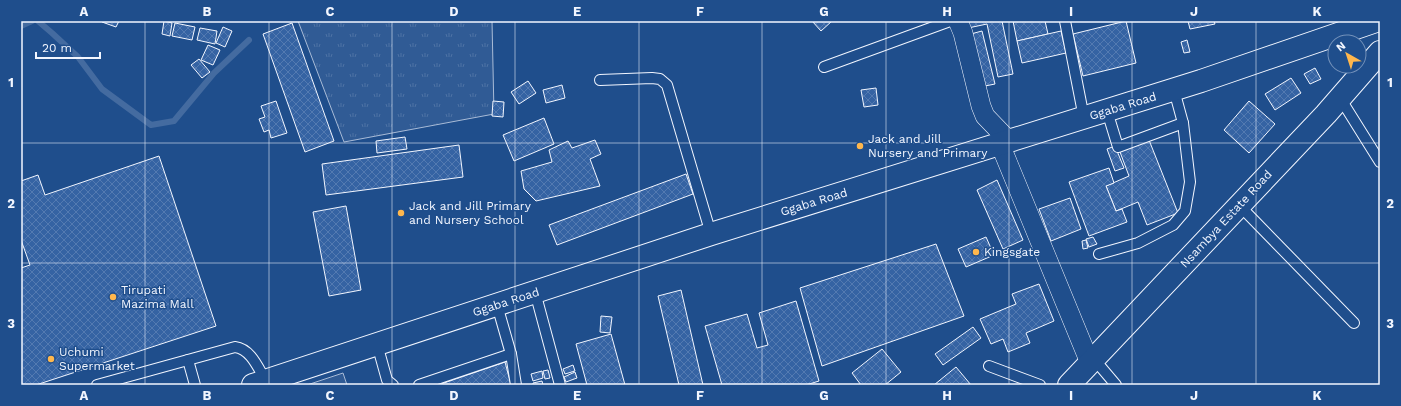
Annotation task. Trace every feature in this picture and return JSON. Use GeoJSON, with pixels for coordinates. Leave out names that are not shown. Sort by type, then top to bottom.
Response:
{"type":"FeatureCollection","features":[{"type":"Feature","properties":{"kind":"main road","name":"Ggaba Road"},"geometry":{"type":"LineString","coordinates":[[259,383],[711,234],[1174,90],[1376,21]]}},
{"type":"Feature","properties":{"kind":"main road","name":"Nsambya Estate Road"},"geometry":{"type":"LineString","coordinates":[[1069,385],[1340,98],[1380,52]]}},
{"type":"Feature","properties":{"kind":"street"},"geometry":{"type":"LineString","coordinates":[[958,21],[963,33],[981,106],[985,116],[1005,143],[1092,361]]}},
{"type":"Feature","properties":{"kind":"lane"},"geometry":{"type":"LineString","coordinates":[[824,67],[950,21]]}},
{"type":"Feature","properties":{"kind":"lane"},"geometry":{"type":"LineString","coordinates":[[1065,21],[1084,118]]}},
{"type":"Feature","properties":{"kind":"lane"},"geometry":{"type":"LineString","coordinates":[[600,80],[652,78],[660,79],[667,85],[711,234]]}},
{"type":"Feature","properties":{"kind":"lane"},"geometry":{"type":"LineString","coordinates":[[1099,254],[1138,243],[1173,225],[1185,210],[1190,182],[1184,123],[1174,90]]}},
{"type":"Feature","properties":{"kind":"lane"},"geometry":{"type":"LineString","coordinates":[[1340,98],[1380,162]]}},
{"type":"Feature","properties":{"kind":"lane"},"geometry":{"type":"LineString","coordinates":[[1107,111],[1118,147],[1184,123]]}},
{"type":"Feature","properties":{"kind":"lane"},"geometry":{"type":"LineString","coordinates":[[1239,205],[1354,323]]}},
{"type":"Feature","properties":{"kind":"lane"},"geometry":{"type":"LineString","coordinates":[[535,292],[560,385]]}},
{"type":"Feature","properties":{"kind":"lane"},"geometry":{"type":"LineString","coordinates":[[497,305],[511,354],[516,385]]}},
{"type":"Feature","properties":{"kind":"lane"},"geometry":{"type":"LineString","coordinates":[[377,344],[387,380],[393,385]]}},
{"type":"Feature","properties":{"kind":"lane"},"geometry":{"type":"LineString","coordinates":[[97,385],[235,347],[240,348],[252,358],[259,383]]}},
{"type":"Feature","properties":{"kind":"lane"},"geometry":{"type":"LineString","coordinates":[[419,385],[511,354]]}},
{"type":"Feature","properties":{"kind":"lane"},"geometry":{"type":"LineString","coordinates":[[188,360],[196,385]]}},
{"type":"Feature","properties":{"kind":"lane"},"geometry":{"type":"LineString","coordinates":[[1092,361],[1116,385]]}},
{"type":"Feature","properties":{"kind":"lane"},"geometry":{"type":"LineString","coordinates":[[989,366],[1040,385]]}},
{"type":"Feature","properties":{"kind":"green space"},"geometry":{"type":"Polygon","coordinates":[[[298,21],[492,21],[494,114],[344,142],[298,21]]]}},
{"type":"Feature","properties":{"kind":"green space"},"geometry":{"type":"Polygon","coordinates":[[[343,373],[347,385],[307,385],[343,373]]]}},
{"type":"Feature","properties":{"kind":"building"},"geometry":{"type":"Polygon","coordinates":[[[119,21],[116,27],[102,22],[119,21]]]}},
{"type":"Feature","properties":{"kind":"building"},"geometry":{"type":"Polygon","coordinates":[[[164,21],[172,23],[170,36],[162,34],[164,21]]]}},
{"type":"Feature","properties":{"kind":"building"},"geometry":{"type":"Polygon","coordinates":[[[812,21],[832,21],[821,31],[812,21]]]}},
{"type":"Feature","properties":{"kind":"building"},"geometry":{"type":"Polygon","coordinates":[[[966,21],[1002,21],[1013,74],[998,77],[987,24],[968,28],[966,21]]]}},
{"type":"Feature","properties":{"kind":"building"},"geometry":{"type":"Polygon","coordinates":[[[1013,21],[1045,21],[1048,34],[1017,41],[1013,21]]]}},
{"type":"Feature","properties":{"kind":"building"},"geometry":{"type":"Polygon","coordinates":[[[1126,21],[1136,63],[1083,76],[1073,34],[1126,21]]]}},
{"type":"Feature","properties":{"kind":"building"},"geometry":{"type":"Polygon","coordinates":[[[1188,21],[1214,21],[1215,24],[1190,29],[1188,21]]]}},
{"type":"Feature","properties":{"kind":"building"},"geometry":{"type":"Polygon","coordinates":[[[175,23],[195,27],[192,40],[172,36],[175,23]]]}},
{"type":"Feature","properties":{"kind":"building"},"geometry":{"type":"Polygon","coordinates":[[[292,23],[334,141],[305,152],[263,34],[292,23]]]}},
{"type":"Feature","properties":{"kind":"building"},"geometry":{"type":"Polygon","coordinates":[[[223,27],[232,31],[225,47],[216,43],[223,27]]]}},
{"type":"Feature","properties":{"kind":"building"},"geometry":{"type":"Polygon","coordinates":[[[200,28],[217,31],[215,44],[197,40],[200,28]]]}},
{"type":"Feature","properties":{"kind":"building"},"geometry":{"type":"Polygon","coordinates":[[[982,31],[995,84],[980,87],[967,35],[982,31]]]}},
{"type":"Feature","properties":{"kind":"building"},"geometry":{"type":"Polygon","coordinates":[[[1061,31],[1066,53],[1022,63],[1017,41],[1061,31]]]}},
{"type":"Feature","properties":{"kind":"building"},"geometry":{"type":"Polygon","coordinates":[[[1187,40],[1190,52],[1184,53],[1181,42],[1187,40]]]}},
{"type":"Feature","properties":{"kind":"building"},"geometry":{"type":"Polygon","coordinates":[[[208,45],[220,50],[213,65],[201,60],[208,45]]]}},
{"type":"Feature","properties":{"kind":"building"},"geometry":{"type":"Polygon","coordinates":[[[199,59],[210,72],[202,78],[191,65],[199,59]]]}},
{"type":"Feature","properties":{"kind":"building"},"geometry":{"type":"Polygon","coordinates":[[[1315,68],[1321,79],[1310,84],[1304,74],[1315,68]]]}},
{"type":"Feature","properties":{"kind":"building"},"geometry":{"type":"Polygon","coordinates":[[[1291,78],[1301,93],[1275,110],[1265,94],[1291,78]]]}},
{"type":"Feature","properties":{"kind":"building"},"geometry":{"type":"Polygon","coordinates":[[[528,81],[536,93],[519,104],[511,92],[528,81]]]}},
{"type":"Feature","properties":{"kind":"building"},"geometry":{"type":"Polygon","coordinates":[[[562,85],[565,98],[546,103],[543,90],[562,85]]]}},
{"type":"Feature","properties":{"kind":"building"},"geometry":{"type":"Polygon","coordinates":[[[876,88],[878,105],[864,107],[861,90],[876,88]]]}},
{"type":"Feature","properties":{"kind":"building"},"geometry":{"type":"Polygon","coordinates":[[[276,101],[287,133],[271,138],[269,130],[264,132],[259,119],[265,117],[261,106],[276,101]]]}},
{"type":"Feature","properties":{"kind":"building"},"geometry":{"type":"Polygon","coordinates":[[[493,101],[504,102],[503,117],[492,116],[493,101]]]}},
{"type":"Feature","properties":{"kind":"building"},"geometry":{"type":"Polygon","coordinates":[[[1249,101],[1275,124],[1249,153],[1224,130],[1249,101]]]}},
{"type":"Feature","properties":{"kind":"building"},"geometry":{"type":"Polygon","coordinates":[[[544,118],[554,144],[514,161],[503,135],[544,118]]]}},
{"type":"Feature","properties":{"kind":"building"},"geometry":{"type":"Polygon","coordinates":[[[405,137],[407,149],[377,153],[376,141],[405,137]]]}},
{"type":"Feature","properties":{"kind":"building"},"geometry":{"type":"Polygon","coordinates":[[[595,140],[601,154],[590,159],[600,186],[536,201],[524,189],[521,171],[552,162],[549,150],[568,141],[572,148],[595,140]]]}},
{"type":"Feature","properties":{"kind":"building"},"geometry":{"type":"Polygon","coordinates":[[[1149,140],[1178,213],[1147,225],[1138,202],[1116,211],[1106,186],[1129,176],[1120,152],[1149,140]]]}},
{"type":"Feature","properties":{"kind":"building"},"geometry":{"type":"Polygon","coordinates":[[[459,145],[463,177],[326,195],[322,164],[459,145]]]}},
{"type":"Feature","properties":{"kind":"building"},"geometry":{"type":"Polygon","coordinates":[[[1115,146],[1124,168],[1115,171],[1107,149],[1115,146]]]}},
{"type":"Feature","properties":{"kind":"building","name":"Tirupati Mazima Mall"},"geometry":{"type":"Polygon","coordinates":[[[159,156],[216,326],[36,385],[21,385],[21,268],[30,265],[21,240],[21,181],[38,175],[45,195],[159,156]]]}},
{"type":"Feature","properties":{"kind":"building"},"geometry":{"type":"Polygon","coordinates":[[[1109,168],[1114,183],[1106,186],[1116,211],[1122,209],[1127,222],[1089,236],[1069,182],[1109,168]]]}},
{"type":"Feature","properties":{"kind":"building"},"geometry":{"type":"Polygon","coordinates":[[[686,174],[693,194],[557,245],[549,225],[686,174]]]}},
{"type":"Feature","properties":{"kind":"building"},"geometry":{"type":"Polygon","coordinates":[[[997,180],[1023,240],[1003,249],[977,190],[997,180]]]}},
{"type":"Feature","properties":{"kind":"building"},"geometry":{"type":"Polygon","coordinates":[[[1070,198],[1081,229],[1051,241],[1039,209],[1070,198]]]}},
{"type":"Feature","properties":{"kind":"building"},"geometry":{"type":"Polygon","coordinates":[[[346,206],[361,290],[329,296],[313,212],[346,206]]]}},
{"type":"Feature","properties":{"kind":"building","name":"Kingsgate"},"geometry":{"type":"Polygon","coordinates":[[[986,237],[994,255],[966,267],[958,249],[986,237]]]}},
{"type":"Feature","properties":{"kind":"building"},"geometry":{"type":"Polygon","coordinates":[[[1093,237],[1097,244],[1089,247],[1086,239],[1093,237]]]}},
{"type":"Feature","properties":{"kind":"building"},"geometry":{"type":"Polygon","coordinates":[[[1086,240],[1088,248],[1083,249],[1082,241],[1086,240]]]}},
{"type":"Feature","properties":{"kind":"building"},"geometry":{"type":"Polygon","coordinates":[[[936,244],[964,316],[822,366],[800,288],[936,244]]]}},
{"type":"Feature","properties":{"kind":"building"},"geometry":{"type":"Polygon","coordinates":[[[1039,284],[1054,321],[1026,333],[1030,343],[1008,352],[1003,339],[991,344],[980,319],[1016,304],[1012,294],[1039,284]]]}},
{"type":"Feature","properties":{"kind":"building"},"geometry":{"type":"Polygon","coordinates":[[[681,290],[703,385],[679,385],[658,296],[681,290]]]}},
{"type":"Feature","properties":{"kind":"building"},"geometry":{"type":"Polygon","coordinates":[[[796,301],[819,381],[806,385],[722,385],[705,326],[747,314],[757,348],[768,345],[759,313],[796,301]]]}},
{"type":"Feature","properties":{"kind":"building"},"geometry":{"type":"Polygon","coordinates":[[[601,316],[612,317],[610,333],[600,332],[601,316]]]}},
{"type":"Feature","properties":{"kind":"building"},"geometry":{"type":"Polygon","coordinates":[[[973,327],[981,338],[943,365],[935,354],[973,327]]]}},
{"type":"Feature","properties":{"kind":"building"},"geometry":{"type":"Polygon","coordinates":[[[611,334],[625,385],[587,385],[576,344],[611,334]]]}},
{"type":"Feature","properties":{"kind":"building"},"geometry":{"type":"Polygon","coordinates":[[[882,349],[901,372],[885,385],[861,385],[852,373],[882,349]]]}},
{"type":"Feature","properties":{"kind":"building"},"geometry":{"type":"Polygon","coordinates":[[[505,362],[511,385],[438,385],[505,362]]]}},
{"type":"Feature","properties":{"kind":"building"},"geometry":{"type":"Polygon","coordinates":[[[573,365],[575,371],[565,374],[563,369],[573,365]]]}},
{"type":"Feature","properties":{"kind":"building"},"geometry":{"type":"Polygon","coordinates":[[[956,367],[971,385],[934,385],[956,367]]]}},
{"type":"Feature","properties":{"kind":"building"},"geometry":{"type":"Polygon","coordinates":[[[548,370],[550,378],[545,379],[543,371],[548,370]]]}},
{"type":"Feature","properties":{"kind":"building"},"geometry":{"type":"Polygon","coordinates":[[[542,371],[543,378],[533,381],[531,374],[542,371]]]}},
{"type":"Feature","properties":{"kind":"building"},"geometry":{"type":"Polygon","coordinates":[[[575,372],[577,378],[566,382],[564,377],[575,372]]]}},
{"type":"Feature","properties":{"kind":"building"},"geometry":{"type":"Polygon","coordinates":[[[542,381],[543,385],[533,385],[533,383],[542,381]]]}},
{"type":"Feature","properties":{"kind":"waterway"},"geometry":{"type":"LineString","coordinates":[[21,26],[32,21]]}},
{"type":"Feature","properties":{"kind":"waterway"},"geometry":{"type":"LineString","coordinates":[[38,21],[78,57],[102,89],[151,125],[174,121],[214,73],[249,40]]}},
{"type":"Feature","properties":{"kind":"place","name":"Jack and Jill Nursery and Primary"},"geometry":{"type":"Point","coordinates":[860,146]}},
{"type":"Feature","properties":{"kind":"place","name":"Jack and Jill Primary and Nursery School"},"geometry":{"type":"Point","coordinates":[401,213]}},
{"type":"Feature","properties":{"kind":"place","name":"Kingsgate"},"geometry":{"type":"Point","coordinates":[976,252]}},
{"type":"Feature","properties":{"kind":"place","name":"Tirupati Mazima Mall"},"geometry":{"type":"Point","coordinates":[113,297]}},
{"type":"Feature","properties":{"kind":"place","name":"Uchumi Supermarket"},"geometry":{"type":"Point","coordinates":[51,359]}}]}
